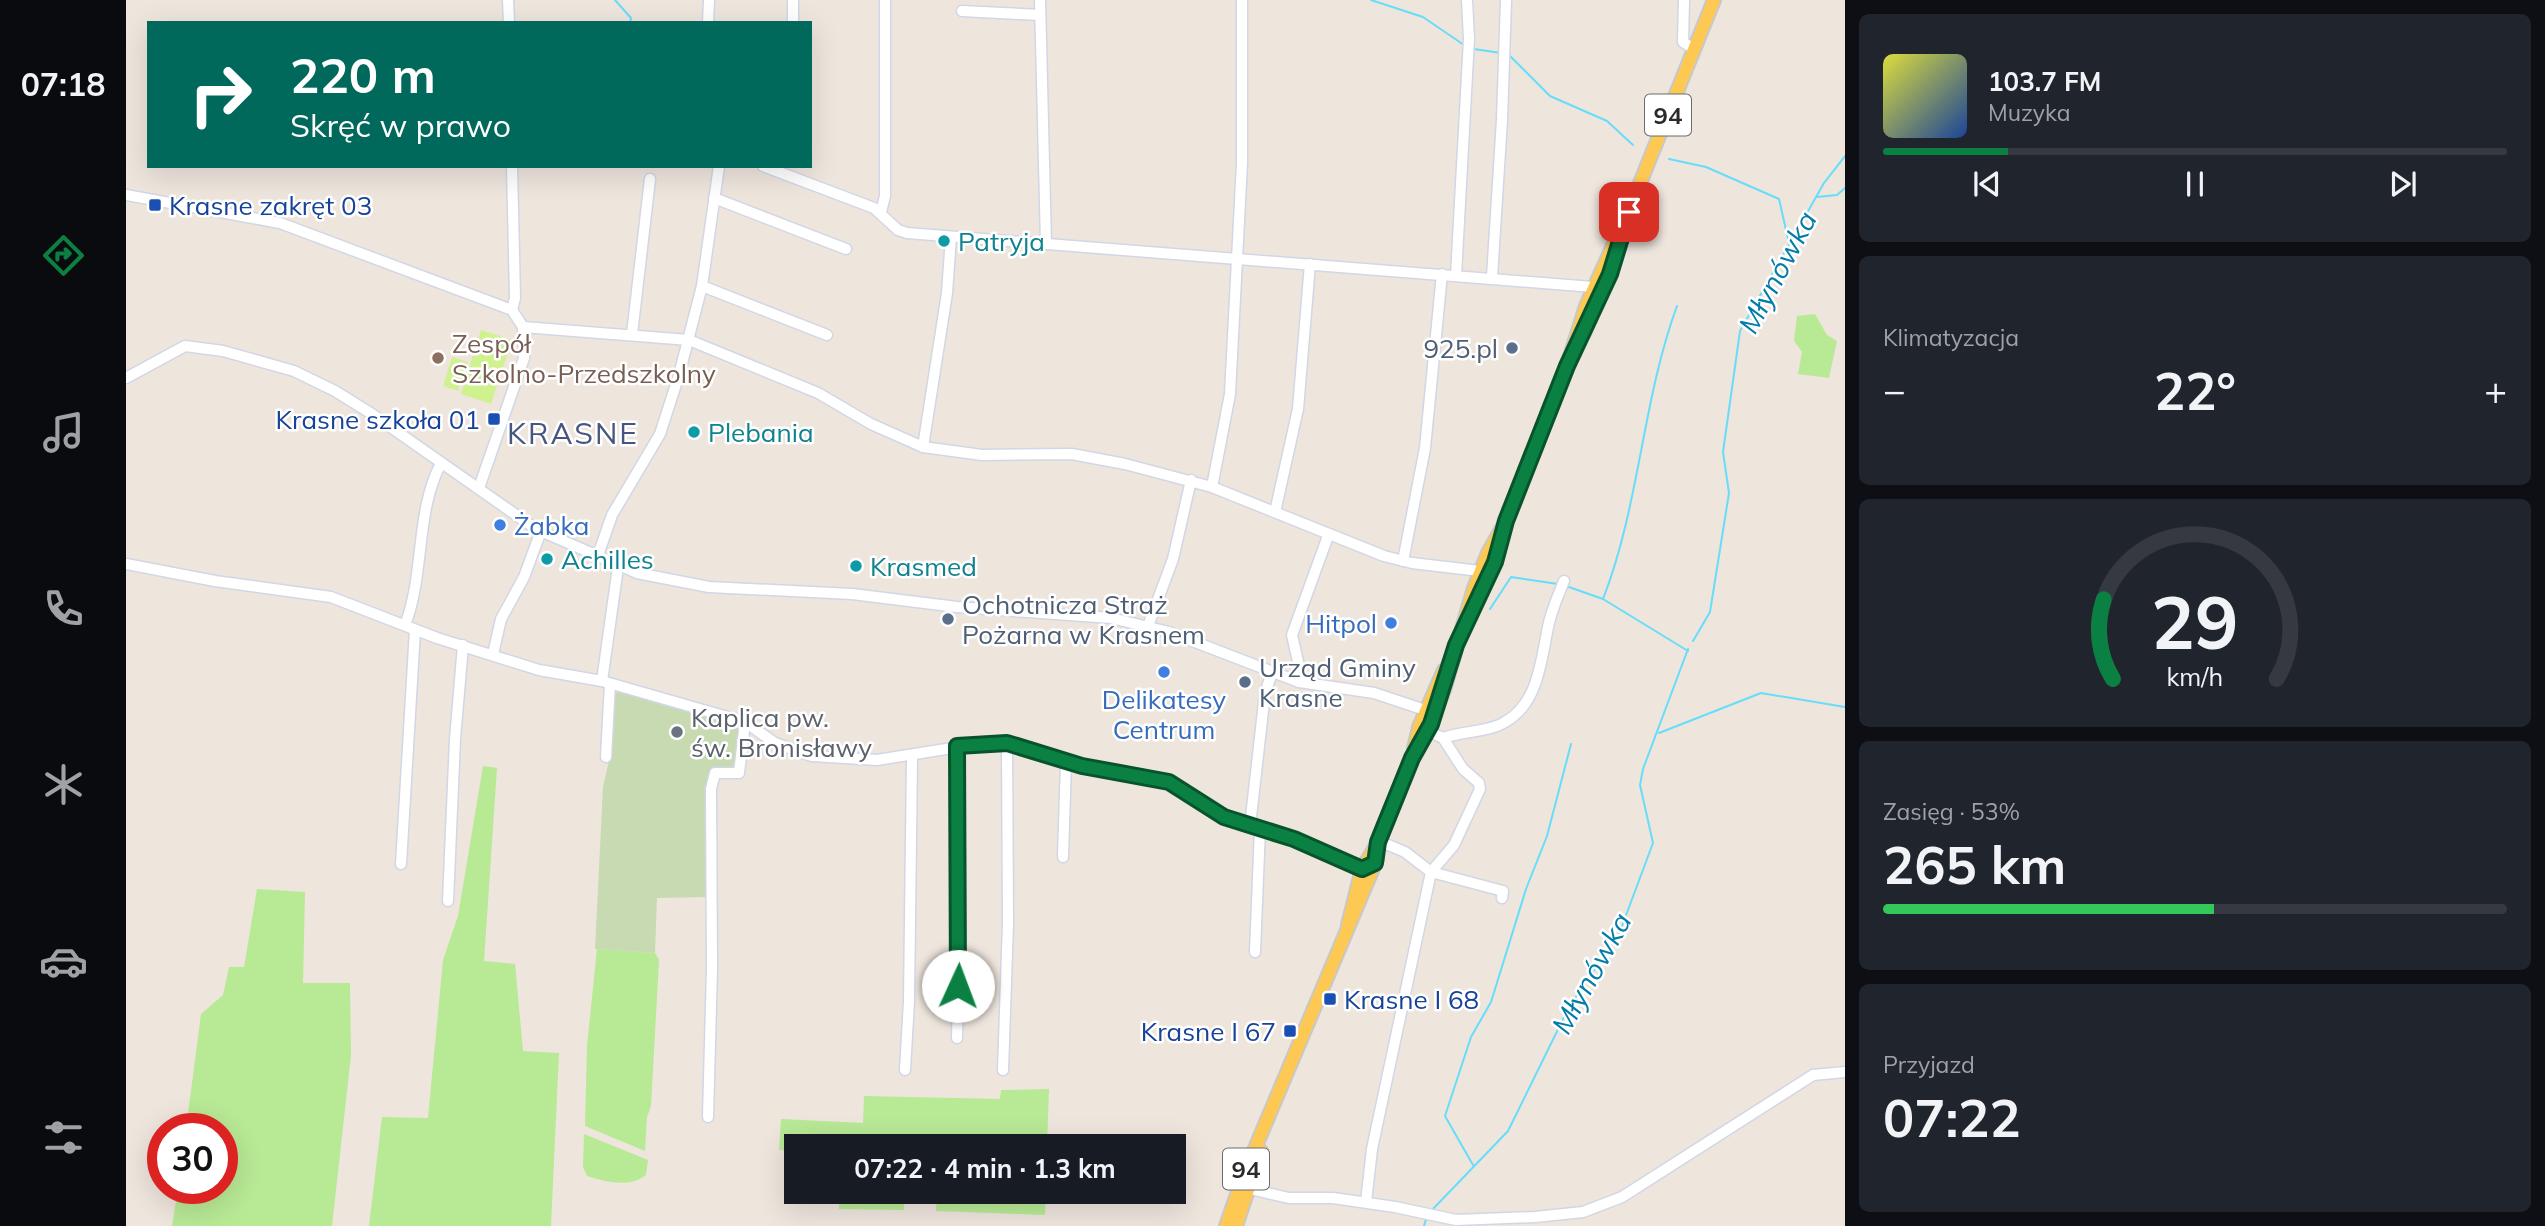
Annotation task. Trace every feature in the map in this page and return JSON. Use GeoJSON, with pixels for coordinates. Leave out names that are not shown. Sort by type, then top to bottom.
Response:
{"type":"FeatureCollection","features":[{"type":"Feature","properties":{"kind":"main road","name":"94"},"geometry":{"type":"LineString","coordinates":[[1412,758],[1440,702],[1480,571],[1506,521],[1567,366],[1593,287],[1629,212],[1714,0]]}},
{"type":"Feature","properties":{"kind":"main road","name":"94"},"geometry":{"type":"LineString","coordinates":[[1567,366],[1607,281],[1629,212]]}},
{"type":"Feature","properties":{"kind":"main road","name":"94"},"geometry":{"type":"LineString","coordinates":[[1466,621],[1483,592],[1495,562],[1506,521]]}},
{"type":"Feature","properties":{"kind":"main road","name":"94"},"geometry":{"type":"LineString","coordinates":[[1348,925],[1354,888],[1378,842],[1412,758],[1425,710],[1452,658]]}},
{"type":"Feature","properties":{"kind":"main road","name":"94"},"geometry":{"type":"LineString","coordinates":[[1226,1226],[1245,1172],[1272,1114],[1365,889],[1375,863],[1378,842]]}},
{"type":"Feature","properties":{"kind":"main road","name":"94"},"geometry":{"type":"LineString","coordinates":[[1236,1226],[1272,1114]]}},
{"type":"Feature","properties":{"kind":"street"},"geometry":{"type":"LineString","coordinates":[[508,0],[509,21]]}},
{"type":"Feature","properties":{"kind":"street"},"geometry":{"type":"LineString","coordinates":[[708,21],[709,0]]}},
{"type":"Feature","properties":{"kind":"street"},"geometry":{"type":"LineString","coordinates":[[793,0],[793,21]]}},
{"type":"Feature","properties":{"kind":"street"},"geometry":{"type":"LineString","coordinates":[[881,212],[885,196],[884,0]]}},
{"type":"Feature","properties":{"kind":"street"},"geometry":{"type":"LineString","coordinates":[[1040,0],[1046,244]]}},
{"type":"Feature","properties":{"kind":"street"},"geometry":{"type":"LineString","coordinates":[[1212,487],[1230,394],[1243,111],[1242,0]]}},
{"type":"Feature","properties":{"kind":"street"},"geometry":{"type":"LineString","coordinates":[[1456,275],[1469,39],[1467,0]]}},
{"type":"Feature","properties":{"kind":"street"},"geometry":{"type":"LineString","coordinates":[[1492,277],[1503,120],[1506,0]]}},
{"type":"Feature","properties":{"kind":"street"},"geometry":{"type":"LineString","coordinates":[[1684,0],[1683,42],[1694,49]]}},
{"type":"Feature","properties":{"kind":"street"},"geometry":{"type":"LineString","coordinates":[[962,10],[1040,15]]}},
{"type":"Feature","properties":{"kind":"street"},"geometry":{"type":"LineString","coordinates":[[512,168],[515,298],[512,310]]}},
{"type":"Feature","properties":{"kind":"street"},"geometry":{"type":"LineString","coordinates":[[597,558],[611,515],[660,434],[689,340],[702,286],[719,168]]}},
{"type":"Feature","properties":{"kind":"street"},"geometry":{"type":"LineString","coordinates":[[768,168],[881,212],[891,225],[906,233],[1593,287],[1607,281]]}},
{"type":"Feature","properties":{"kind":"street"},"geometry":{"type":"LineString","coordinates":[[632,334],[650,179]]}},
{"type":"Feature","properties":{"kind":"street"},"geometry":{"type":"LineString","coordinates":[[126,195],[280,223],[512,310],[523,327],[524,358],[479,488]]}},
{"type":"Feature","properties":{"kind":"street"},"geometry":{"type":"LineString","coordinates":[[714,198],[846,249]]}},
{"type":"Feature","properties":{"kind":"street"},"geometry":{"type":"LineString","coordinates":[[923,447],[947,293],[951,237]]}},
{"type":"Feature","properties":{"kind":"street"},"geometry":{"type":"LineString","coordinates":[[1275,512],[1298,409],[1310,264]]}},
{"type":"Feature","properties":{"kind":"street"},"geometry":{"type":"LineString","coordinates":[[1403,561],[1425,449],[1442,274]]}},
{"type":"Feature","properties":{"kind":"street"},"geometry":{"type":"LineString","coordinates":[[702,286],[827,335]]}},
{"type":"Feature","properties":{"kind":"street"},"geometry":{"type":"LineString","coordinates":[[1593,287],[1597,304]]}},
{"type":"Feature","properties":{"kind":"street"},"geometry":{"type":"LineString","coordinates":[[523,327],[689,340],[818,393],[871,424],[923,447],[982,455],[1072,454],[1212,487],[1328,536],[1403,561],[1480,571],[1495,562]]}},
{"type":"Feature","properties":{"kind":"street"},"geometry":{"type":"LineString","coordinates":[[126,378],[185,346],[261,360],[335,391],[541,531],[618,567],[709,587],[852,594],[957,607],[1095,616],[1147,626],[1299,682],[1374,693],[1425,710],[1440,702]]}},
{"type":"Feature","properties":{"kind":"street"},"geometry":{"type":"LineString","coordinates":[[401,864],[410,627],[426,509],[433,478],[441,463]]}},
{"type":"Feature","properties":{"kind":"street"},"geometry":{"type":"LineString","coordinates":[[1147,626],[1172,559],[1191,481]]}},
{"type":"Feature","properties":{"kind":"street"},"geometry":{"type":"LineString","coordinates":[[493,654],[501,619],[524,577],[541,531]]}},
{"type":"Feature","properties":{"kind":"street"},"geometry":{"type":"LineString","coordinates":[[1299,682],[1299,666],[1292,635],[1328,536]]}},
{"type":"Feature","properties":{"kind":"street"},"geometry":{"type":"LineString","coordinates":[[126,564],[215,581],[331,597],[410,627],[539,670],[606,682],[745,722],[775,743],[812,756],[853,761],[912,757],[957,746],[1007,743],[1066,761],[1169,782],[1224,817],[1308,844],[1362,869],[1375,863]]}},
{"type":"Feature","properties":{"kind":"street"},"geometry":{"type":"LineString","coordinates":[[606,757],[606,682],[618,567]]}},
{"type":"Feature","properties":{"kind":"street"},"geometry":{"type":"LineString","coordinates":[[1480,571],[1483,592]]}},
{"type":"Feature","properties":{"kind":"street"},"geometry":{"type":"LineString","coordinates":[[1443,738],[1458,731],[1491,728],[1521,710],[1539,672],[1552,610],[1564,581]]}},
{"type":"Feature","properties":{"kind":"street"},"geometry":{"type":"LineString","coordinates":[[448,901],[455,740],[463,645]]}},
{"type":"Feature","properties":{"kind":"street"},"geometry":{"type":"LineString","coordinates":[[1255,952],[1255,827],[1265,693],[1272,673]]}},
{"type":"Feature","properties":{"kind":"street"},"geometry":{"type":"LineString","coordinates":[[1366,1202],[1372,1149],[1411,955],[1432,872],[1454,845],[1480,789],[1479,783],[1455,758],[1443,738],[1429,728],[1425,710]]}},
{"type":"Feature","properties":{"kind":"street"},"geometry":{"type":"LineString","coordinates":[[708,1117],[711,789],[715,773],[739,772],[745,722]]}},
{"type":"Feature","properties":{"kind":"street"},"geometry":{"type":"LineString","coordinates":[[1003,1070],[1008,923],[1007,743]]}},
{"type":"Feature","properties":{"kind":"street"},"geometry":{"type":"LineString","coordinates":[[957,746],[960,933],[957,1038]]}},
{"type":"Feature","properties":{"kind":"street"},"geometry":{"type":"LineString","coordinates":[[905,1069],[909,1002],[912,757]]}},
{"type":"Feature","properties":{"kind":"street"},"geometry":{"type":"LineString","coordinates":[[1063,857],[1066,761]]}},
{"type":"Feature","properties":{"kind":"street"},"geometry":{"type":"LineString","coordinates":[[1378,842],[1405,852],[1432,872],[1503,891],[1502,898]]}},
{"type":"Feature","properties":{"kind":"street"},"geometry":{"type":"LineString","coordinates":[[1362,869],[1365,889]]}},
{"type":"Feature","properties":{"kind":"street"},"geometry":{"type":"LineString","coordinates":[[1250,1189],[1289,1198],[1366,1202],[1456,1220],[1583,1212],[1608,1205],[1808,1077],[1817,1073],[1845,1072]]}},
{"type":"Feature","properties":{"kind":"green space"},"geometry":{"type":"Polygon","coordinates":[[[1815,314],[1827,335],[1837,341],[1829,378],[1798,374],[1802,352],[1794,341],[1797,316],[1815,314]]]}},
{"type":"Feature","properties":{"kind":"green space"},"geometry":{"type":"Polygon","coordinates":[[[481,330],[512,340],[491,404],[461,394],[481,330]]]}},
{"type":"Feature","properties":{"kind":"green space"},"geometry":{"type":"Polygon","coordinates":[[[452,357],[468,362],[458,391],[443,386],[452,357]]]}},
{"type":"Feature","properties":{"kind":"green space"},"geometry":{"type":"Polygon","coordinates":[[[625,691],[736,725],[740,734],[735,768],[710,769],[707,810],[708,897],[657,898],[655,953],[595,949],[603,787],[610,756],[613,693],[625,691]]]}},
{"type":"Feature","properties":{"kind":"green space"},"geometry":{"type":"Polygon","coordinates":[[[483,766],[497,768],[484,961],[515,964],[523,1051],[559,1053],[551,1226],[369,1226],[382,1117],[428,1118],[443,960],[458,916],[483,766]]]}},
{"type":"Feature","properties":{"kind":"green space"},"geometry":{"type":"Polygon","coordinates":[[[257,889],[305,892],[303,983],[350,983],[351,1055],[332,1226],[172,1226],[175,1204],[238,1204],[238,1113],[188,1113],[201,1014],[223,995],[229,967],[244,967],[257,889]]]}},
{"type":"Feature","properties":{"kind":"green space"},"geometry":{"type":"Polygon","coordinates":[[[597,949],[655,953],[659,960],[651,1106],[647,1117],[645,1151],[585,1126],[587,1046],[597,949]]]}},
{"type":"Feature","properties":{"kind":"green space"},"geometry":{"type":"Polygon","coordinates":[[[1049,1089],[1047,1134],[784,1134],[784,1150],[779,1150],[781,1119],[863,1123],[864,1096],[1000,1099],[1001,1090],[1049,1089]]]}},
{"type":"Feature","properties":{"kind":"green space"},"geometry":{"type":"Polygon","coordinates":[[[584,1134],[648,1160],[646,1175],[625,1183],[587,1176],[583,1167],[584,1134]]]}},
{"type":"Feature","properties":{"kind":"green space"},"geometry":{"type":"Polygon","coordinates":[[[839,1204],[904,1204],[904,1210],[839,1209],[839,1204]]]}},
{"type":"Feature","properties":{"kind":"green space"},"geometry":{"type":"Polygon","coordinates":[[[936,1204],[1045,1204],[1045,1215],[936,1211],[936,1204]]]}},
{"type":"Feature","properties":{"kind":"waterway"},"geometry":{"type":"LineString","coordinates":[[615,0],[631,18],[630,21]]}},
{"type":"Feature","properties":{"kind":"waterway"},"geometry":{"type":"LineString","coordinates":[[1371,0],[1423,17],[1464,45]]}},
{"type":"Feature","properties":{"kind":"waterway"},"geometry":{"type":"LineString","coordinates":[[1474,49],[1501,53]]}},
{"type":"Feature","properties":{"kind":"waterway"},"geometry":{"type":"LineString","coordinates":[[1510,56],[1550,96],[1607,121],[1633,145]]}},
{"type":"Feature","properties":{"kind":"waterway","name":"Młynówka"},"geometry":{"type":"LineString","coordinates":[[1693,641],[1710,612],[1729,493],[1723,452],[1740,331],[1824,183],[1845,156]]}},
{"type":"Feature","properties":{"kind":"waterway"},"geometry":{"type":"LineString","coordinates":[[1669,159],[1706,167],[1779,199],[1789,243]]}},
{"type":"Feature","properties":{"kind":"waterway"},"geometry":{"type":"LineString","coordinates":[[1817,197],[1837,195],[1845,188]]}},
{"type":"Feature","properties":{"kind":"waterway"},"geometry":{"type":"LineString","coordinates":[[1677,306],[1656,378],[1625,526],[1603,599],[1688,651]]}},
{"type":"Feature","properties":{"kind":"waterway"},"geometry":{"type":"LineString","coordinates":[[1490,609],[1511,577],[1558,584]]}},
{"type":"Feature","properties":{"kind":"waterway"},"geometry":{"type":"LineString","coordinates":[[1566,586],[1603,599]]}},
{"type":"Feature","properties":{"kind":"waterway","name":"Młynówka"},"geometry":{"type":"LineString","coordinates":[[1431,1211],[1508,1131],[1569,1007],[1619,934],[1653,843],[1640,785],[1643,769],[1688,649]]}},
{"type":"Feature","properties":{"kind":"waterway"},"geometry":{"type":"LineString","coordinates":[[1659,733],[1761,693],[1845,707]]}},
{"type":"Feature","properties":{"kind":"waterway"},"geometry":{"type":"LineString","coordinates":[[1473,1165],[1445,1116],[1471,1037],[1491,1002],[1526,889],[1547,836],[1571,744]]}},
{"type":"Feature","properties":{"kind":"waterway","name":"Młynówka"},"geometry":{"type":"LineString","coordinates":[[1424,1226],[1426,1219]]}},
{"type":"Feature","properties":{"kind":"place","name":"Krasne zakręt 03"},"geometry":{"type":"Point","coordinates":[155,205]}},
{"type":"Feature","properties":{"kind":"place","name":"Patryja"},"geometry":{"type":"Point","coordinates":[944,241]}},
{"type":"Feature","properties":{"kind":"place","name":"925.pl"},"geometry":{"type":"Point","coordinates":[1512,348]}},
{"type":"Feature","properties":{"kind":"place","name":"Zespół Szkolno-Przedszkolny"},"geometry":{"type":"Point","coordinates":[438,358]}},
{"type":"Feature","properties":{"kind":"place","name":"Krasne szkoła 01"},"geometry":{"type":"Point","coordinates":[494,419]}},
{"type":"Feature","properties":{"kind":"place","name":"Plebania"},"geometry":{"type":"Point","coordinates":[694,432]}},
{"type":"Feature","properties":{"kind":"place","name":"Żabka"},"geometry":{"type":"Point","coordinates":[500,525]}},
{"type":"Feature","properties":{"kind":"place","name":"Achilles"},"geometry":{"type":"Point","coordinates":[547,559]}},
{"type":"Feature","properties":{"kind":"place","name":"Krasmed"},"geometry":{"type":"Point","coordinates":[856,566]}},
{"type":"Feature","properties":{"kind":"place","name":"Ochotnicza Straż Pożarna w Krasnem"},"geometry":{"type":"Point","coordinates":[948,619]}},
{"type":"Feature","properties":{"kind":"place","name":"Hitpol"},"geometry":{"type":"Point","coordinates":[1391,623]}},
{"type":"Feature","properties":{"kind":"place","name":"Delikatesy Centrum"},"geometry":{"type":"Point","coordinates":[1164,672]}},
{"type":"Feature","properties":{"kind":"place","name":"Urząd Gminy Krasne"},"geometry":{"type":"Point","coordinates":[1245,682]}},
{"type":"Feature","properties":{"kind":"place","name":"Kaplica pw. św. Bronisławy"},"geometry":{"type":"Point","coordinates":[677,732]}},
{"type":"Feature","properties":{"kind":"place","name":"Krasne I 68"},"geometry":{"type":"Point","coordinates":[1330,999]}},
{"type":"Feature","properties":{"kind":"place","name":"Krasne I 67"},"geometry":{"type":"Point","coordinates":[1290,1031]}},
{"type":"Feature","properties":{"kind":"district","name":"KRASNE"},"geometry":{"type":"Point","coordinates":[573,433]}},
{"type":"Feature","properties":{"kind":"route"},"geometry":{"type":"LineString","coordinates":[[958,986],[960,933],[957,746],[1007,743],[1082,766],[1169,782],[1186,790],[1224,817],[1308,844],[1362,869],[1370,868],[1375,863],[1378,842],[1412,758],[1431,724],[1444,690],[1456,645],[1495,562],[1506,521],[1567,366],[1610,274],[1629,212]]}}]}
